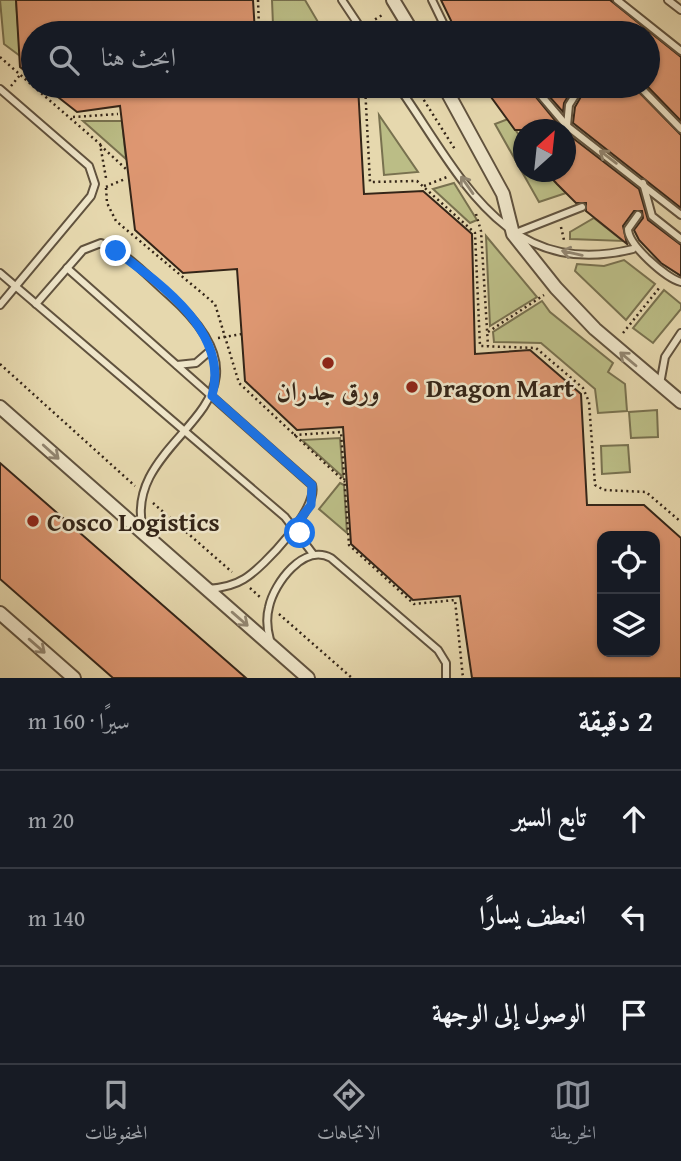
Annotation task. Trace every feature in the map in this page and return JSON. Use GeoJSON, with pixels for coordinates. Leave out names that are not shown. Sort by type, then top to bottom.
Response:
{"type":"FeatureCollection","features":[{"type":"Feature","properties":{"kind":"street"},"geometry":{"type":"LineString","coordinates":[[393,0],[406,21]]}},
{"type":"Feature","properties":{"kind":"street"},"geometry":{"type":"LineString","coordinates":[[451,98],[503,194],[513,234],[556,288],[612,346],[681,402]]}},
{"type":"Feature","properties":{"kind":"street"},"geometry":{"type":"LineString","coordinates":[[0,407],[308,678]]}},
{"type":"Feature","properties":{"kind":"street"},"geometry":{"type":"LineString","coordinates":[[0,613],[74,678]]}},
{"type":"Feature","properties":{"kind":"lane"},"geometry":{"type":"LineString","coordinates":[[342,0],[356,21]]}},
{"type":"Feature","properties":{"kind":"lane"},"geometry":{"type":"LineString","coordinates":[[432,0],[442,21]]}},
{"type":"Feature","properties":{"kind":"lane"},"geometry":{"type":"LineString","coordinates":[[617,0],[643,21]]}},
{"type":"Feature","properties":{"kind":"lane"},"geometry":{"type":"LineString","coordinates":[[668,0],[681,10]]}},
{"type":"Feature","properties":{"kind":"lane"},"geometry":{"type":"LineString","coordinates":[[660,34],[681,51]]}},
{"type":"Feature","properties":{"kind":"lane"},"geometry":{"type":"LineString","coordinates":[[0,89],[89,166],[95,177],[91,196],[0,305]]}},
{"type":"Feature","properties":{"kind":"lane"},"geometry":{"type":"LineString","coordinates":[[406,98],[482,207],[513,234],[572,255],[605,256],[632,249]]}},
{"type":"Feature","properties":{"kind":"lane"},"geometry":{"type":"LineString","coordinates":[[543,98],[561,119]]}},
{"type":"Feature","properties":{"kind":"lane"},"geometry":{"type":"LineString","coordinates":[[568,119],[569,105],[573,98]]}},
{"type":"Feature","properties":{"kind":"lane"},"geometry":{"type":"LineString","coordinates":[[651,98],[681,129]]}},
{"type":"Feature","properties":{"kind":"lane"},"geometry":{"type":"LineString","coordinates":[[576,133],[681,215]]}},
{"type":"Feature","properties":{"kind":"lane"},"geometry":{"type":"LineString","coordinates":[[643,183],[652,216],[681,239]]}},
{"type":"Feature","properties":{"kind":"lane"},"geometry":{"type":"LineString","coordinates":[[513,234],[582,208]]}},
{"type":"Feature","properties":{"kind":"lane"},"geometry":{"type":"LineString","coordinates":[[638,215],[628,229],[631,242],[672,279],[681,282]]}},
{"type":"Feature","properties":{"kind":"lane"},"geometry":{"type":"LineString","coordinates":[[36,304],[88,246],[107,245],[191,315],[208,339],[215,368],[212,396],[155,468],[143,493],[141,521],[145,535]]}},
{"type":"Feature","properties":{"kind":"lane"},"geometry":{"type":"LineString","coordinates":[[67,268],[312,485],[311,505],[264,562],[242,581],[225,587],[206,589]]}},
{"type":"Feature","properties":{"kind":"lane"},"geometry":{"type":"LineString","coordinates":[[0,272],[294,527],[313,554]]}},
{"type":"Feature","properties":{"kind":"lane"},"geometry":{"type":"LineString","coordinates":[[660,386],[664,357],[681,333]]}},
{"type":"Feature","properties":{"kind":"lane"},"geometry":{"type":"LineString","coordinates":[[176,365],[196,363],[211,350]]}},
{"type":"Feature","properties":{"kind":"lane"},"geometry":{"type":"LineString","coordinates":[[271,646],[267,619],[269,605],[283,579],[304,558],[313,554],[331,558],[438,650],[446,663],[446,678]]}},
{"type":"Feature","properties":{"kind":"path"},"geometry":{"type":"LineString","coordinates":[[258,0],[260,21]]}},
{"type":"Feature","properties":{"kind":"path"},"geometry":{"type":"LineString","coordinates":[[0,57],[21,75]]}},
{"type":"Feature","properties":{"kind":"path"},"geometry":{"type":"LineString","coordinates":[[48,98],[126,169]]}},
{"type":"Feature","properties":{"kind":"path"},"geometry":{"type":"LineString","coordinates":[[366,98],[370,182],[411,179],[424,186],[475,233],[480,346],[536,348],[578,383],[589,402],[595,485],[604,490],[643,491],[679,520],[681,514]]}},
{"type":"Feature","properties":{"kind":"path"},"geometry":{"type":"LineString","coordinates":[[71,117],[118,114]]}},
{"type":"Feature","properties":{"kind":"path"},"geometry":{"type":"LineString","coordinates":[[100,144],[104,158],[107,203],[116,221],[209,298],[227,336],[239,383],[345,482]]}},
{"type":"Feature","properties":{"kind":"path"},"geometry":{"type":"LineString","coordinates":[[424,186],[452,175]]}},
{"type":"Feature","properties":{"kind":"path"},"geometry":{"type":"LineString","coordinates":[[106,187],[125,179]]}},
{"type":"Feature","properties":{"kind":"path"},"geometry":{"type":"LineString","coordinates":[[472,207],[481,231],[488,346]]}},
{"type":"Feature","properties":{"kind":"path"},"geometry":{"type":"LineString","coordinates":[[558,217],[565,242],[574,245],[572,255]]}},
{"type":"Feature","properties":{"kind":"path"},"geometry":{"type":"LineString","coordinates":[[612,346],[660,287]]}},
{"type":"Feature","properties":{"kind":"path"},"geometry":{"type":"LineString","coordinates":[[487,332],[556,288]]}},
{"type":"Feature","properties":{"kind":"path"},"geometry":{"type":"LineString","coordinates":[[208,339],[242,334]]}},
{"type":"Feature","properties":{"kind":"path"},"geometry":{"type":"LineString","coordinates":[[0,364],[352,678]]}},
{"type":"Feature","properties":{"kind":"path"},"geometry":{"type":"LineString","coordinates":[[294,435],[341,432],[349,545],[414,604],[455,600],[463,678]]}},
{"type":"Feature","properties":{"kind":"green space"},"geometry":{"type":"Polygon","coordinates":[[[0,0],[16,0],[20,56],[4,44],[0,0]]]}},
{"type":"Feature","properties":{"kind":"green space"},"geometry":{"type":"Polygon","coordinates":[[[272,0],[305,0],[317,21],[273,21],[272,0]]]}},
{"type":"Feature","properties":{"kind":"green space"},"geometry":{"type":"Polygon","coordinates":[[[379,115],[418,172],[384,175],[379,115]]]}},
{"type":"Feature","properties":{"kind":"green space"},"geometry":{"type":"Polygon","coordinates":[[[508,119],[513,126],[513,156],[495,124],[508,119]]]}},
{"type":"Feature","properties":{"kind":"green space"},"geometry":{"type":"Polygon","coordinates":[[[83,121],[122,121],[126,159],[83,121]]]}},
{"type":"Feature","properties":{"kind":"green space"},"geometry":{"type":"Polygon","coordinates":[[[528,182],[556,182],[566,193],[539,202],[528,182]]]}},
{"type":"Feature","properties":{"kind":"green space"},"geometry":{"type":"Polygon","coordinates":[[[454,183],[477,220],[470,223],[433,189],[454,183]]]}},
{"type":"Feature","properties":{"kind":"green space"},"geometry":{"type":"Polygon","coordinates":[[[594,218],[623,241],[570,239],[570,232],[594,218]]]}},
{"type":"Feature","properties":{"kind":"green space"},"geometry":{"type":"Polygon","coordinates":[[[486,236],[537,297],[490,326],[486,236]]]}},
{"type":"Feature","properties":{"kind":"green space"},"geometry":{"type":"Polygon","coordinates":[[[624,260],[655,284],[626,320],[575,271],[577,264],[604,266],[624,260]]]}},
{"type":"Feature","properties":{"kind":"green space"},"geometry":{"type":"Polygon","coordinates":[[[664,290],[681,304],[681,309],[653,343],[633,328],[664,290]]]}},
{"type":"Feature","properties":{"kind":"green space"},"geometry":{"type":"Polygon","coordinates":[[[542,301],[550,312],[613,363],[608,372],[625,384],[627,411],[598,413],[595,389],[541,343],[494,342],[493,332],[542,301]]]}},
{"type":"Feature","properties":{"kind":"green space"},"geometry":{"type":"Polygon","coordinates":[[[657,410],[658,437],[631,438],[629,412],[657,410]]]}},
{"type":"Feature","properties":{"kind":"green space"},"geometry":{"type":"Polygon","coordinates":[[[340,438],[343,477],[302,440],[340,438]]]}},
{"type":"Feature","properties":{"kind":"green space"},"geometry":{"type":"Polygon","coordinates":[[[628,445],[630,472],[602,474],[601,446],[628,445]]]}},
{"type":"Feature","properties":{"kind":"green space"},"geometry":{"type":"Polygon","coordinates":[[[340,483],[344,485],[347,533],[319,509],[340,483]]]}},
{"type":"Feature","properties":{"kind":"building"},"geometry":{"type":"Polygon","coordinates":[[[16,0],[253,0],[254,21],[21,21],[20,67],[16,0]]]}},
{"type":"Feature","properties":{"kind":"building"},"geometry":{"type":"Polygon","coordinates":[[[441,0],[610,0],[636,21],[451,21],[441,0]]]}},
{"type":"Feature","properties":{"kind":"building"},"geometry":{"type":"Polygon","coordinates":[[[660,40],[681,57],[681,121],[659,98],[660,40]]]}},
{"type":"Feature","properties":{"kind":"building","name":"Dragon Mart"},"geometry":{"type":"Polygon","coordinates":[[[59,98],[359,98],[364,194],[423,191],[472,234],[475,354],[530,350],[581,394],[587,505],[644,505],[681,538],[681,678],[472,678],[460,596],[413,600],[351,544],[343,427],[297,430],[245,381],[237,269],[183,273],[135,230],[120,106],[77,112],[59,98]]]}},
{"type":"Feature","properties":{"kind":"building"},"geometry":{"type":"Polygon","coordinates":[[[492,98],[537,98],[554,119],[513,119],[513,127],[492,98]]]}},
{"type":"Feature","properties":{"kind":"building"},"geometry":{"type":"Polygon","coordinates":[[[551,98],[567,98],[563,112],[551,98]]]}},
{"type":"Feature","properties":{"kind":"building"},"geometry":{"type":"Polygon","coordinates":[[[580,98],[645,98],[681,135],[681,208],[576,125],[576,119],[574,119],[575,107],[580,98]]]}},
{"type":"Feature","properties":{"kind":"building"},"geometry":{"type":"Polygon","coordinates":[[[576,140],[639,189],[648,220],[681,245],[681,276],[661,263],[639,240],[634,230],[643,218],[642,211],[634,211],[623,226],[627,244],[586,211],[586,203],[576,203],[556,182],[576,182],[576,140]]]}},
{"type":"Feature","properties":{"kind":"building","name":"Cosco Logistics"},"geometry":{"type":"Polygon","coordinates":[[[0,463],[246,678],[113,678],[0,579],[0,463]]]}},
{"type":"Feature","properties":{"kind":"place","name":"ورق جدران"},"geometry":{"type":"Point","coordinates":[328,363]}},
{"type":"Feature","properties":{"kind":"place","name":"Dragon Mart"},"geometry":{"type":"Point","coordinates":[412,387]}},
{"type":"Feature","properties":{"kind":"place","name":"Cosco Logistics"},"geometry":{"type":"Point","coordinates":[33,521]}},
{"type":"Feature","properties":{"kind":"route"},"geometry":{"type":"LineString","coordinates":[[116,251],[191,315],[204,330],[214,359],[212,396],[312,485],[314,492],[311,505],[294,527],[300,533]]}}]}
